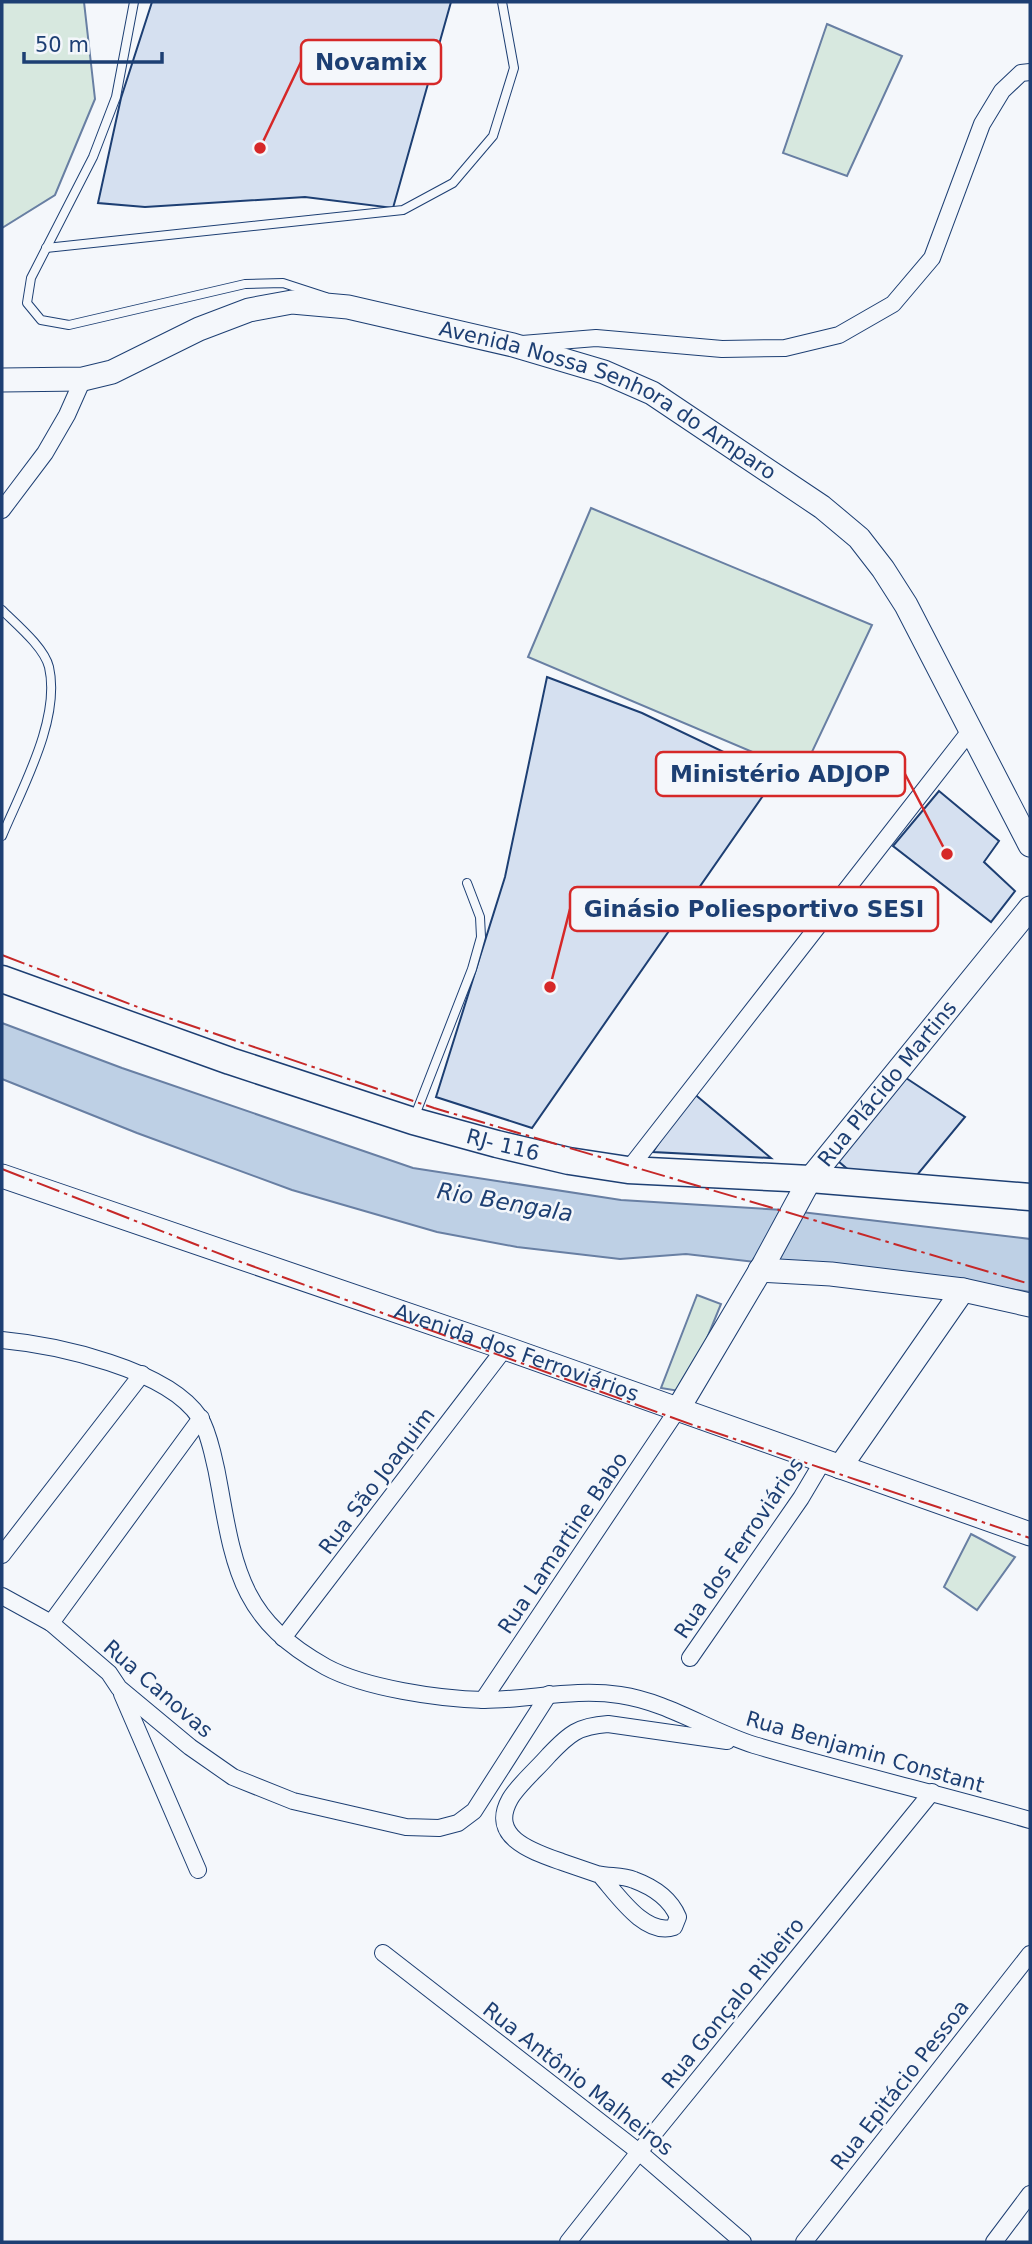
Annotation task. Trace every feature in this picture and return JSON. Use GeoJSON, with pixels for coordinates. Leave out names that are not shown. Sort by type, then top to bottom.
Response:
{"type":"FeatureCollection","features":[{"type":"Feature","properties":{"kind":"main road","name":"Avenida Nossa Senhora do Amparo"},"geometry":{"type":"LineString","coordinates":[[2,380],[83,379],[112,372],[200,329],[249,310],[292,302],[348,307],[513,345],[604,372],[652,393],[822,507],[859,538],[906,605],[1030,845]]}},
{"type":"Feature","properties":{"kind":"main road","name":"Rua Plácido Martins"},"geometry":{"type":"LineString","coordinates":[[678,1409],[762,1267],[805,1187],[1030,908]]}},
{"type":"Feature","properties":{"kind":"main road","name":"RJ- 116"},"geometry":{"type":"LineString","coordinates":[[2,979],[230,1061],[413,1121],[569,1161],[628,1170],[805,1187],[1030,1197]]}},
{"type":"Feature","properties":{"kind":"main road","name":"Avenida dos Ferroviários"},"geometry":{"type":"LineString","coordinates":[[2,1176],[505,1348],[1030,1534]]}},
{"type":"Feature","properties":{"kind":"main road"},"geometry":{"type":"LineString","coordinates":[[762,1267],[963,1290],[1030,1305]]}},
{"type":"Feature","properties":{"kind":"main road"},"geometry":{"type":"LineString","coordinates":[[832,1464],[963,1290]]}},
{"type":"Feature","properties":{"kind":"street"},"geometry":{"type":"LineString","coordinates":[[513,345],[596,338],[722,349],[785,348],[839,335],[893,304],[932,258],[982,124],[1002,90],[1021,74],[1030,72]]}},
{"type":"Feature","properties":{"kind":"street"},"geometry":{"type":"LineString","coordinates":[[2,510],[45,453],[83,379]]}},
{"type":"Feature","properties":{"kind":"street"},"geometry":{"type":"LineString","coordinates":[[628,1170],[970,731]]}},
{"type":"Feature","properties":{"kind":"street","name":"Rua Benjamin Constant"},"geometry":{"type":"LineString","coordinates":[[2,1340],[29,1342],[142,1374],[180,1397],[201,1418],[216,1463],[228,1531],[244,1586],[257,1610],[283,1639],[328,1668],[366,1682],[423,1693],[483,1700],[549,1694],[623,1695],[659,1706],[751,1744],[1030,1820]]}},
{"type":"Feature","properties":{"kind":"street","name":"Rua São Joaquim"},"geometry":{"type":"LineString","coordinates":[[283,1639],[505,1348]]}},
{"type":"Feature","properties":{"kind":"street"},"geometry":{"type":"LineString","coordinates":[[2,1555],[142,1374]]}},
{"type":"Feature","properties":{"kind":"street","name":"Rua Lamartine Babo"},"geometry":{"type":"LineString","coordinates":[[483,1700],[678,1409]]}},
{"type":"Feature","properties":{"kind":"street"},"geometry":{"type":"LineString","coordinates":[[51,1623],[201,1418]]}},
{"type":"Feature","properties":{"kind":"street","name":"Rua dos Ferroviários"},"geometry":{"type":"LineString","coordinates":[[690,1658],[802,1498],[832,1464]]}},
{"type":"Feature","properties":{"kind":"street","name":"Rua Canovas"},"geometry":{"type":"LineString","coordinates":[[2,1596],[51,1623],[109,1673],[119,1688],[233,1777],[293,1801],[406,1827],[439,1828],[458,1823],[474,1811],[549,1694]]}},
{"type":"Feature","properties":{"kind":"street"},"geometry":{"type":"LineString","coordinates":[[119,1688],[198,1870]]}},
{"type":"Feature","properties":{"kind":"street"},"geometry":{"type":"LineString","coordinates":[[600,1875],[641,1920],[655,1928],[665,1930],[674,1927],[678,1917],[673,1905],[656,1891],[623,1876],[600,1875],[540,1854],[519,1844],[507,1831],[504,1816],[510,1799],[564,1739],[576,1730],[590,1725],[608,1724],[751,1744]]}},
{"type":"Feature","properties":{"kind":"street","name":"Rua Gonçalo Ribeiro"},"geometry":{"type":"LineString","coordinates":[[568,2242],[932,1792]]}},
{"type":"Feature","properties":{"kind":"street","name":"Rua Antônio Malheiros"},"geometry":{"type":"LineString","coordinates":[[383,1953],[639,2152],[743,2242]]}},
{"type":"Feature","properties":{"kind":"street","name":"Rua Epitácio Pessoa"},"geometry":{"type":"LineString","coordinates":[[804,2242],[1030,1954]]}},
{"type":"Feature","properties":{"kind":"street"},"geometry":{"type":"LineString","coordinates":[[994,2242],[1030,2194]]}},
{"type":"Feature","properties":{"kind":"lane"},"geometry":{"type":"LineString","coordinates":[[134,2],[116,97],[93,157],[31,278],[27,303],[41,320],[69,325],[245,284],[283,283],[312,291],[348,307]]}},
{"type":"Feature","properties":{"kind":"lane"},"geometry":{"type":"LineString","coordinates":[[46,248],[403,210],[453,183],[493,136],[514,68],[502,2]]}},
{"type":"Feature","properties":{"kind":"lane"},"geometry":{"type":"LineString","coordinates":[[2,610],[33,640],[49,665],[51,704],[38,748],[2,836]]}},
{"type":"Feature","properties":{"kind":"lane"},"geometry":{"type":"LineString","coordinates":[[413,1121],[472,970],[481,937],[480,917],[467,883]]}},
{"type":"Feature","properties":{"kind":"shaded area"},"geometry":{"type":"Polygon","coordinates":[[[2,2],[84,2],[95,99],[55,195],[2,228],[2,2]]]}},
{"type":"Feature","properties":{"kind":"shaded area"},"geometry":{"type":"Polygon","coordinates":[[[827,24],[902,56],[847,176],[783,153],[827,24]]]}},
{"type":"Feature","properties":{"kind":"shaded area"},"geometry":{"type":"Polygon","coordinates":[[[591,508],[872,625],[802,773],[528,657],[591,508]]]}},
{"type":"Feature","properties":{"kind":"shaded area"},"geometry":{"type":"Polygon","coordinates":[[[697,1295],[721,1304],[685,1392],[661,1388],[697,1295]]]}},
{"type":"Feature","properties":{"kind":"shaded area"},"geometry":{"type":"Polygon","coordinates":[[[971,1534],[1015,1557],[977,1610],[944,1587],[971,1534]]]}},
{"type":"Feature","properties":{"kind":"water","name":"Rio Bengala"},"geometry":{"type":"Polygon","coordinates":[[[2,1023],[122,1068],[413,1168],[621,1200],[784,1210],[1030,1239],[1030,1292],[939,1278],[832,1271],[686,1254],[620,1259],[517,1247],[437,1232],[292,1190],[137,1133],[2,1079],[2,1023]]]}},
{"type":"Feature","properties":{"kind":"building"},"geometry":{"type":"Polygon","coordinates":[[[152,2],[451,2],[393,208],[305,197],[145,207],[98,203],[121,98],[152,2]]]}},
{"type":"Feature","properties":{"kind":"building"},"geometry":{"type":"Polygon","coordinates":[[[547,677],[642,713],[776,777],[532,1128],[436,1097],[505,877],[547,677]]]}},
{"type":"Feature","properties":{"kind":"building"},"geometry":{"type":"Polygon","coordinates":[[[939,791],[999,841],[984,862],[1015,891],[991,922],[893,846],[939,791]]]}},
{"type":"Feature","properties":{"kind":"building"},"geometry":{"type":"Polygon","coordinates":[[[906,1078],[965,1117],[913,1180],[851,1172],[838,1161],[906,1078]]]}},
{"type":"Feature","properties":{"kind":"building"},"geometry":{"type":"Polygon","coordinates":[[[692,1092],[771,1158],[653,1152],[692,1092]]]}},
{"type":"Feature","properties":{"kind":"power"},"geometry":{"type":"LineString","coordinates":[[2,955],[148,1011],[434,1108],[1030,1284]]}},
{"type":"Feature","properties":{"kind":"power"},"geometry":{"type":"LineString","coordinates":[[2,1169],[241,1262],[693,1425],[1030,1538]]}},
{"type":"Feature","properties":{"kind":"place","name":"Novamix"},"geometry":{"type":"Point","coordinates":[260,148]}},
{"type":"Feature","properties":{"kind":"place","name":"Ministério ADJOP"},"geometry":{"type":"Point","coordinates":[947,854]}},
{"type":"Feature","properties":{"kind":"place","name":"Ginásio Poliesportivo SESI"},"geometry":{"type":"Point","coordinates":[550,987]}}]}
